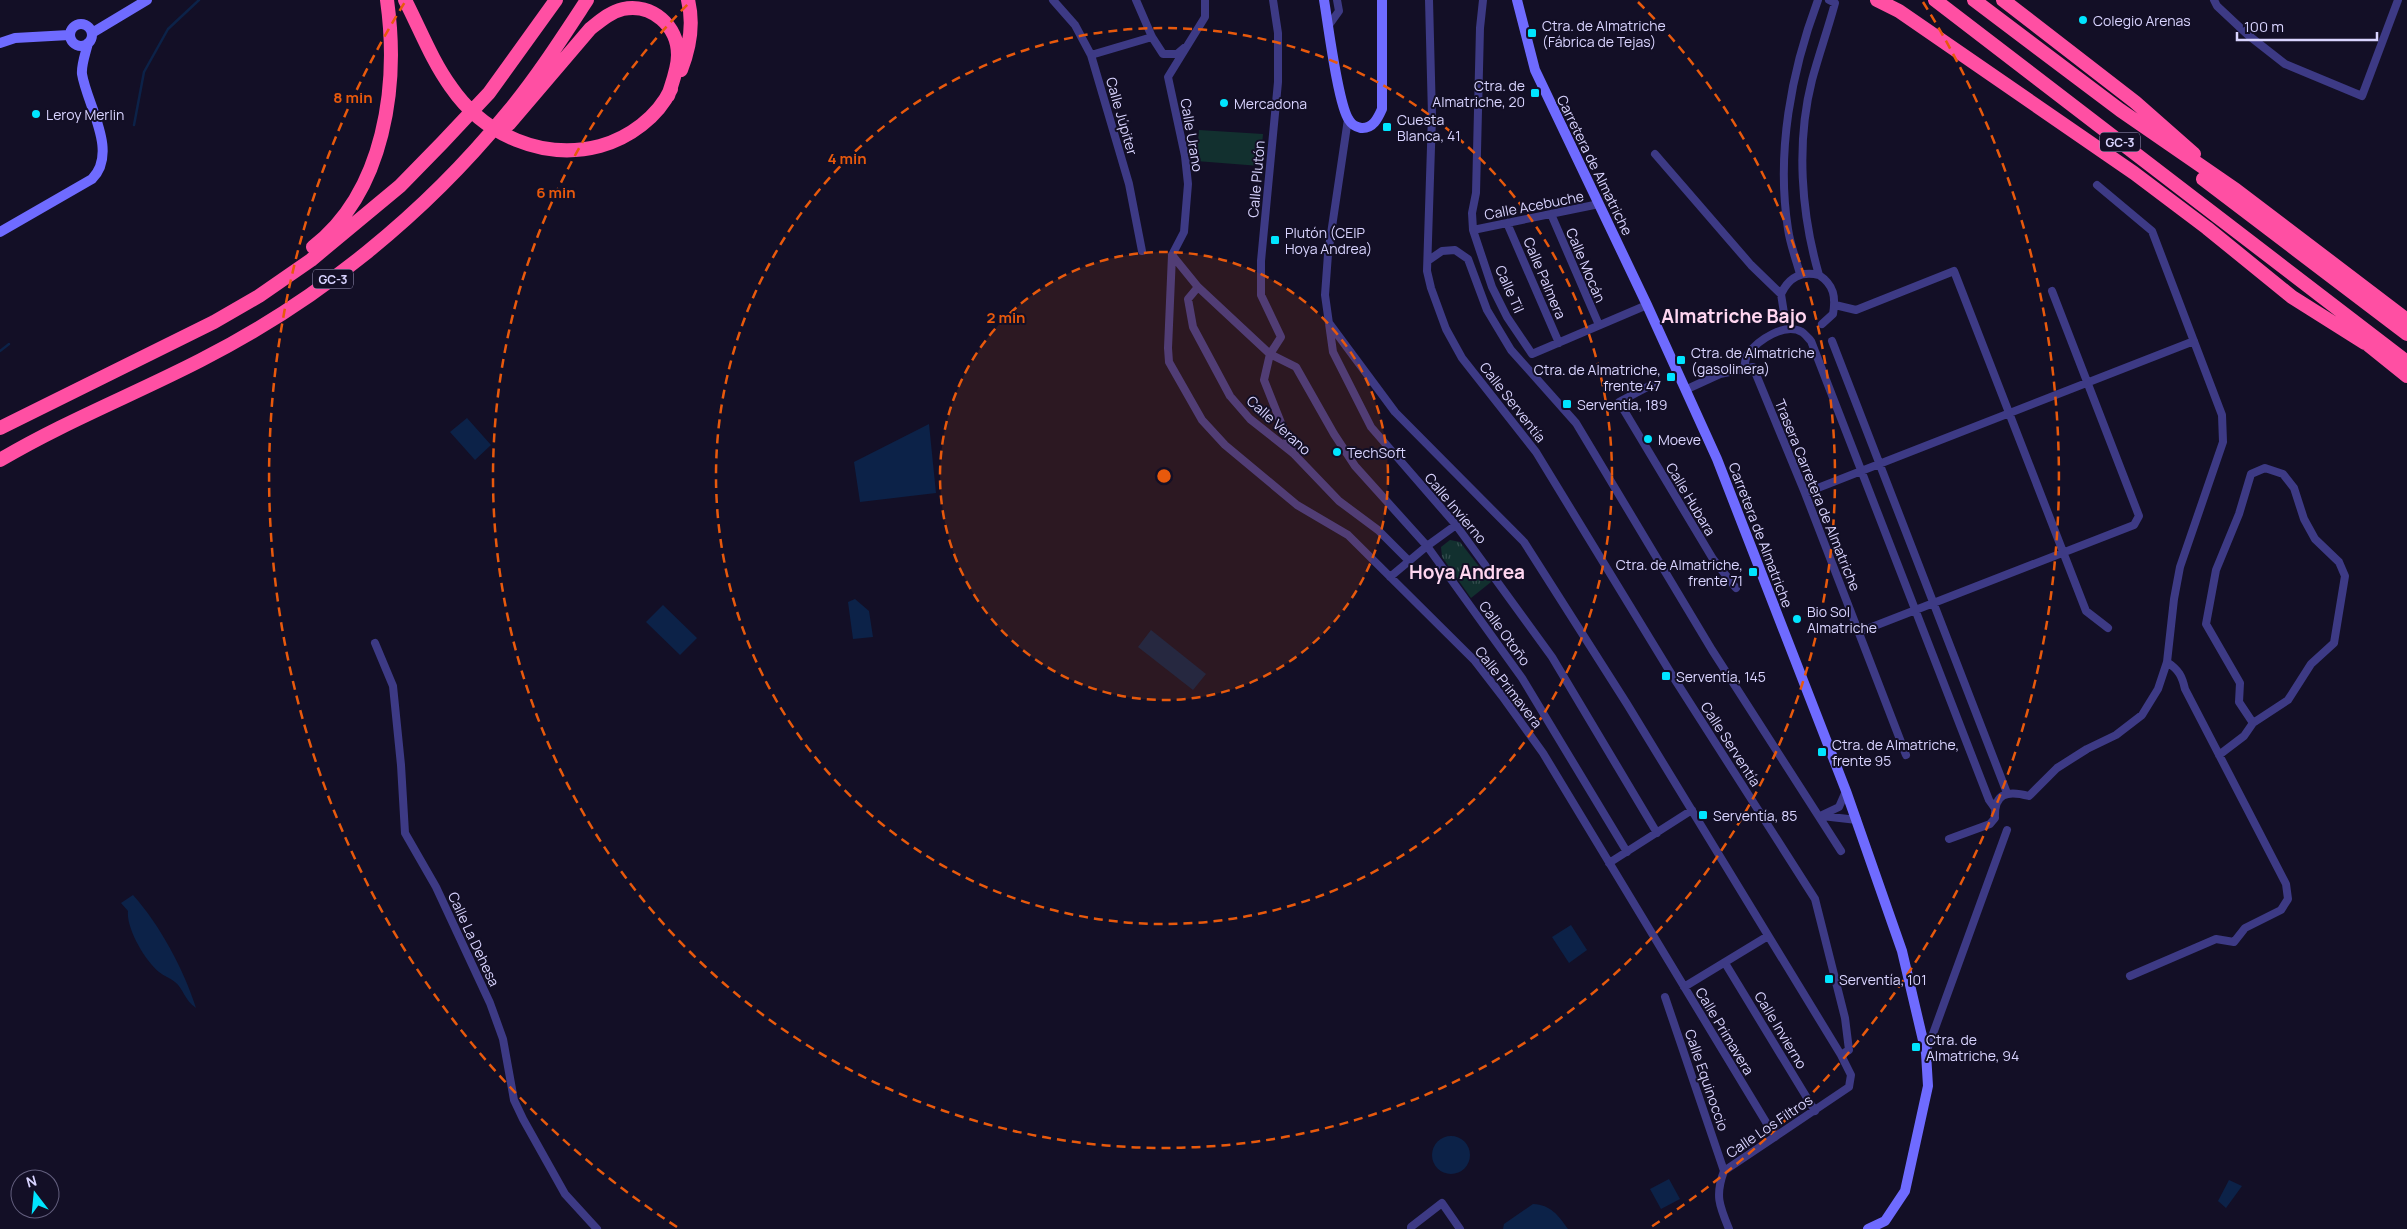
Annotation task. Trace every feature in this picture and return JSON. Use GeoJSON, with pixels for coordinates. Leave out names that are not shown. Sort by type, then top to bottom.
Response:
{"type":"FeatureCollection","features":[{"type":"Feature","properties":{"kind":"highway"},"geometry":{"type":"LineString","coordinates":[[259,296],[277,275],[319,243],[336,225],[363,185],[374,160],[386,108],[389,60],[386,0]]}},
{"type":"Feature","properties":{"kind":"highway"},"geometry":{"type":"LineString","coordinates":[[406,0],[433,56],[451,87],[464,104],[497,132],[533,147],[558,151],[583,151],[610,144],[635,130],[658,110],[668,96],[687,54],[691,35],[691,10],[688,0]]}},
{"type":"Feature","properties":{"kind":"highway","name":"GC-3"},"geometry":{"type":"LineString","coordinates":[[0,428],[206,326],[259,296],[311,260],[400,186],[489,93],[556,0]]}},
{"type":"Feature","properties":{"kind":"highway","name":"GC-3"},"geometry":{"type":"LineString","coordinates":[[0,460],[85,415],[202,360],[269,322],[330,281],[364,255],[428,198],[464,162],[508,112],[588,0]]}},
{"type":"Feature","properties":{"kind":"highway"},"geometry":{"type":"LineString","coordinates":[[1877,0],[1899,11],[2134,173],[2207,228],[2292,297],[2364,343]]}},
{"type":"Feature","properties":{"kind":"highway","name":"GC-3"},"geometry":{"type":"LineString","coordinates":[[1936,0],[2304,285],[2364,343],[2407,376]]}},
{"type":"Feature","properties":{"kind":"highway","name":"GC-3"},"geometry":{"type":"LineString","coordinates":[[1974,0],[2120,110],[2187,167],[2407,334]]}},
{"type":"Feature","properties":{"kind":"highway"},"geometry":{"type":"LineString","coordinates":[[2003,0],[2135,102],[2236,190]]}},
{"type":"Feature","properties":{"kind":"highway"},"geometry":{"type":"LineString","coordinates":[[364,255],[432,206],[518,114],[590,29],[606,16],[624,9],[643,9],[658,16],[670,28],[676,43],[678,56],[668,96]]}},
{"type":"Feature","properties":{"kind":"highway"},"geometry":{"type":"LineString","coordinates":[[2120,110],[2236,190],[2407,320]]}},
{"type":"Feature","properties":{"kind":"highway"},"geometry":{"type":"LineString","coordinates":[[2304,285],[2407,362]]}},
{"type":"Feature","properties":{"kind":"main road"},"geometry":{"type":"LineString","coordinates":[[0,232],[92,179],[103,165],[103,146],[82,72],[90,38],[89,27],[78,24],[72,28],[69,35],[72,42],[78,46],[90,38],[147,0]]}},
{"type":"Feature","properties":{"kind":"main road"},"geometry":{"type":"LineString","coordinates":[[1324,0],[1340,94],[1348,119],[1355,127],[1366,128],[1376,122],[1382,109],[1382,0]]}},
{"type":"Feature","properties":{"kind":"main road","name":"Carretera de Almatriche"},"geometry":{"type":"LineString","coordinates":[[1517,0],[1534,70],[1599,204],[1717,459],[1857,820],[1902,951],[1926,1053],[1928,1086],[1905,1191],[1885,1221],[1868,1229]]}},
{"type":"Feature","properties":{"kind":"main road"},"geometry":{"type":"LineString","coordinates":[[0,43],[15,38],[69,35]]}},
{"type":"Feature","properties":{"kind":"street","name":"Calle Júpiter"},"geometry":{"type":"LineString","coordinates":[[1053,0],[1075,25],[1091,55],[1129,184],[1142,251]]}},
{"type":"Feature","properties":{"kind":"street"},"geometry":{"type":"LineString","coordinates":[[1136,0],[1152,37],[1163,54],[1177,54],[1187,46],[1204,17],[1205,0]]}},
{"type":"Feature","properties":{"kind":"street","name":"Calle Plutón"},"geometry":{"type":"LineString","coordinates":[[1270,354],[1280,337],[1261,296],[1261,261],[1278,82],[1278,33],[1273,0]]}},
{"type":"Feature","properties":{"kind":"street"},"geometry":{"type":"LineString","coordinates":[[1329,25],[1339,11],[1337,0]]}},
{"type":"Feature","properties":{"kind":"street"},"geometry":{"type":"LineString","coordinates":[[1429,0],[1432,116],[1429,260]]}},
{"type":"Feature","properties":{"kind":"street"},"geometry":{"type":"LineString","coordinates":[[1473,230],[1472,213],[1476,193],[1480,28],[1483,0]]}},
{"type":"Feature","properties":{"kind":"street"},"geometry":{"type":"LineString","coordinates":[[1800,274],[1788,230],[1784,169],[1788,112],[1806,32],[1818,0]]}},
{"type":"Feature","properties":{"kind":"street"},"geometry":{"type":"LineString","coordinates":[[1822,324],[1833,314],[1835,305],[1832,288],[1819,275],[1808,240],[1803,199],[1804,135],[1812,81],[1835,3],[1829,0]]}},
{"type":"Feature","properties":{"kind":"street"},"geometry":{"type":"LineString","coordinates":[[2216,2],[2248,35],[2285,64],[2362,96],[2398,0]]}},
{"type":"Feature","properties":{"kind":"street"},"geometry":{"type":"LineString","coordinates":[[1091,55],[1152,37]]}},
{"type":"Feature","properties":{"kind":"street","name":"Calle Urano"},"geometry":{"type":"LineString","coordinates":[[1172,255],[1184,232],[1188,184],[1185,156],[1168,77],[1187,46]]}},
{"type":"Feature","properties":{"kind":"street"},"geometry":{"type":"LineString","coordinates":[[1348,119],[1328,254],[1325,295],[1329,323],[1395,412],[1524,542],[1692,810],[1840,1055]]}},
{"type":"Feature","properties":{"kind":"street"},"geometry":{"type":"LineString","coordinates":[[1655,154],[1751,265],[1782,294]]}},
{"type":"Feature","properties":{"kind":"street"},"geometry":{"type":"LineString","coordinates":[[1949,839],[1990,824],[1995,818],[1994,808],[1998,798],[2007,793],[2029,796],[2057,768],[2087,749],[2116,736],[2142,715],[2158,690],[2167,662],[2174,598],[2180,567],[2223,442],[2222,415],[2152,231],[2097,185]]}},
{"type":"Feature","properties":{"kind":"street","name":"Calle Acebuche"},"geometry":{"type":"LineString","coordinates":[[1473,230],[1599,204]]}},
{"type":"Feature","properties":{"kind":"street","name":"Calle Mocán"},"geometry":{"type":"LineString","coordinates":[[1551,214],[1599,325]]}},
{"type":"Feature","properties":{"kind":"street","name":"Calle Palmera"},"geometry":{"type":"LineString","coordinates":[[1508,222],[1559,343]]}},
{"type":"Feature","properties":{"kind":"street","name":"Calle Til"},"geometry":{"type":"LineString","coordinates":[[1473,230],[1492,286],[1507,317],[1532,354],[1559,343]]}},
{"type":"Feature","properties":{"kind":"street"},"geometry":{"type":"LineString","coordinates":[[1429,260],[1442,251],[1455,250],[1468,259],[1487,310],[1512,350],[1576,423],[1712,650],[1841,851]]}},
{"type":"Feature","properties":{"kind":"street"},"geometry":{"type":"LineString","coordinates":[[1172,255],[1198,287]]}},
{"type":"Feature","properties":{"kind":"street","name":"Calle Primavera"},"geometry":{"type":"LineString","coordinates":[[1172,255],[1169,362],[1202,420],[1225,445],[1298,505],[1348,535],[1475,661],[1543,753],[1775,1136]]}},
{"type":"Feature","properties":{"kind":"street","name":"Calle Serventía"},"geometry":{"type":"LineString","coordinates":[[1429,260],[1427,271],[1430,288],[1446,330],[1462,358],[1536,452],[1672,675],[1814,899],[1845,1018],[1849,1050],[1840,1055]]}},
{"type":"Feature","properties":{"kind":"street"},"geometry":{"type":"LineString","coordinates":[[1835,305],[1856,310],[1954,271],[2086,611],[2108,628]]}},
{"type":"Feature","properties":{"kind":"street"},"geometry":{"type":"LineString","coordinates":[[1784,313],[1782,294],[1791,278],[1800,274],[1819,275]]}},
{"type":"Feature","properties":{"kind":"street","name":"Calle Otoño"},"geometry":{"type":"LineString","coordinates":[[1198,287],[1270,354],[1296,367],[1334,434],[1355,466],[1427,546],[1522,678],[1627,852]]}},
{"type":"Feature","properties":{"kind":"street","name":"Calle Verano"},"geometry":{"type":"LineString","coordinates":[[1198,287],[1188,299],[1193,327],[1230,396],[1250,419],[1293,453],[1339,501],[1378,530],[1409,561]]}},
{"type":"Feature","properties":{"kind":"street"},"geometry":{"type":"LineString","coordinates":[[1859,632],[2134,525],[2139,516],[2052,291]]}},
{"type":"Feature","properties":{"kind":"street"},"geometry":{"type":"LineString","coordinates":[[1559,343],[1646,304]]}},
{"type":"Feature","properties":{"kind":"street","name":"Calle Invierno"},"geometry":{"type":"LineString","coordinates":[[1329,323],[1333,352],[1371,427],[1456,525],[1552,657],[1657,833]]}},
{"type":"Feature","properties":{"kind":"street"},"geometry":{"type":"LineString","coordinates":[[1685,390],[1720,374],[1744,369],[1746,356],[1757,344],[1775,333],[1789,329],[1802,332],[1810,340],[1988,800],[1994,808]]}},
{"type":"Feature","properties":{"kind":"street"},"geometry":{"type":"LineString","coordinates":[[1832,341],[2007,793]]}},
{"type":"Feature","properties":{"kind":"street"},"geometry":{"type":"LineString","coordinates":[[1805,493],[2194,341]]}},
{"type":"Feature","properties":{"kind":"street"},"geometry":{"type":"LineString","coordinates":[[1270,354],[1264,380],[1293,453]]}},
{"type":"Feature","properties":{"kind":"street","name":"Trasera Carretera de Almatriche"},"geometry":{"type":"LineString","coordinates":[[1744,369],[1752,367],[1805,493],[1906,755]]}},
{"type":"Feature","properties":{"kind":"street","name":"Calle Hubara"},"geometry":{"type":"LineString","coordinates":[[1653,384],[1619,402],[1713,559],[1736,588]]}},
{"type":"Feature","properties":{"kind":"street"},"geometry":{"type":"LineString","coordinates":[[2219,755],[2244,736],[2253,723],[2288,700],[2311,664],[2334,643],[2344,576],[2339,562],[2315,539],[2304,519],[2294,488],[2283,474],[2265,468],[2251,474],[2239,514],[2216,570],[2206,624],[2240,683],[2239,702],[2253,723]]}},
{"type":"Feature","properties":{"kind":"street"},"geometry":{"type":"LineString","coordinates":[[1390,577],[1456,525]]}},
{"type":"Feature","properties":{"kind":"street","name":"Calle La Dehesa"},"geometry":{"type":"LineString","coordinates":[[375,643],[393,686],[401,765],[405,832],[436,887],[475,975],[490,1003],[503,1039],[514,1100],[523,1119],[565,1194],[597,1229]]}},
{"type":"Feature","properties":{"kind":"street"},"geometry":{"type":"LineString","coordinates":[[2130,976],[2216,939],[2234,942],[2245,928],[2282,910],[2288,899],[2286,884],[2185,689],[2180,674],[2167,662]]}},
{"type":"Feature","properties":{"kind":"street"},"geometry":{"type":"LineString","coordinates":[[1820,816],[1839,807],[1846,791]]}},
{"type":"Feature","properties":{"kind":"street"},"geometry":{"type":"LineString","coordinates":[[1609,863],[1692,810]]}},
{"type":"Feature","properties":{"kind":"street"},"geometry":{"type":"LineString","coordinates":[[1820,816],[1857,820]]}},
{"type":"Feature","properties":{"kind":"street"},"geometry":{"type":"LineString","coordinates":[[1926,1053],[2007,830]]}},
{"type":"Feature","properties":{"kind":"street"},"geometry":{"type":"LineString","coordinates":[[1684,987],[1768,936]]}},
{"type":"Feature","properties":{"kind":"street","name":"Calle Invierno"},"geometry":{"type":"LineString","coordinates":[[1725,963],[1815,1111]]}},
{"type":"Feature","properties":{"kind":"street","name":"Calle Equinoccio"},"geometry":{"type":"LineString","coordinates":[[1665,996],[1724,1171]]}},
{"type":"Feature","properties":{"kind":"street","name":"Calle Los Filtros"},"geometry":{"type":"LineString","coordinates":[[1729,1229],[1719,1205],[1718,1187],[1724,1171],[1849,1087],[1851,1075],[1840,1055]]}},
{"type":"Feature","properties":{"kind":"street"},"geometry":{"type":"LineString","coordinates":[[1411,1228],[1442,1203],[1460,1229]]}},
{"type":"Feature","properties":{"kind":"green space"},"geometry":{"type":"Polygon","coordinates":[[[1199,130],[1263,134],[1260,166],[1196,161],[1199,130]]]}},
{"type":"Feature","properties":{"kind":"green space"},"geometry":{"type":"Polygon","coordinates":[[[1450,540],[1460,542],[1491,582],[1471,598],[1442,557],[1441,547],[1450,540]]]}},
{"type":"Feature","properties":{"kind":"water"},"geometry":{"type":"Polygon","coordinates":[[[467,418],[491,445],[475,460],[450,432],[467,418]]]}},
{"type":"Feature","properties":{"kind":"water"},"geometry":{"type":"Polygon","coordinates":[[[929,424],[936,493],[860,502],[854,462],[929,424]]]}},
{"type":"Feature","properties":{"kind":"water"},"geometry":{"type":"Polygon","coordinates":[[[855,599],[869,611],[873,637],[853,639],[848,602],[855,599]]]}},
{"type":"Feature","properties":{"kind":"water"},"geometry":{"type":"Polygon","coordinates":[[[663,605],[697,638],[680,655],[646,622],[663,605]]]}},
{"type":"Feature","properties":{"kind":"water"},"geometry":{"type":"Polygon","coordinates":[[[1151,630],[1206,674],[1193,690],[1138,647],[1151,630]]]}},
{"type":"Feature","properties":{"kind":"water"},"geometry":{"type":"Polygon","coordinates":[[[133,895],[153,920],[170,948],[196,1008],[189,1002],[178,985],[154,967],[137,944],[130,926],[128,911],[121,903],[133,895]]]}},
{"type":"Feature","properties":{"kind":"water"},"geometry":{"type":"Polygon","coordinates":[[[1571,925],[1587,950],[1569,963],[1552,937],[1571,925]]]}},
{"type":"Feature","properties":{"kind":"water"},"geometry":{"type":"Polygon","coordinates":[[[1451,1136],[1458,1137],[1464,1142],[1469,1148],[1469,1162],[1464,1168],[1458,1173],[1451,1174],[1444,1173],[1438,1168],[1433,1162],[1432,1155],[1433,1148],[1438,1142],[1444,1137],[1451,1136]]]}},
{"type":"Feature","properties":{"kind":"water"},"geometry":{"type":"Polygon","coordinates":[[[1669,1179],[1680,1199],[1661,1209],[1650,1189],[1669,1179]]]}},
{"type":"Feature","properties":{"kind":"water"},"geometry":{"type":"Polygon","coordinates":[[[2229,1180],[2242,1186],[2226,1208],[2218,1201],[2229,1180]]]}},
{"type":"Feature","properties":{"kind":"water"},"geometry":{"type":"Polygon","coordinates":[[[1533,1204],[1545,1206],[1557,1215],[1568,1229],[1503,1229],[1504,1224],[1533,1204]]]}},
{"type":"Feature","properties":{"kind":"waterway"},"geometry":{"type":"LineString","coordinates":[[134,125],[144,72],[168,29],[199,0]]}},
{"type":"Feature","properties":{"kind":"waterway"},"geometry":{"type":"LineString","coordinates":[[0,351],[9,344]]}},
{"type":"Feature","properties":{"kind":"place","name":"Colegio Arenas"},"geometry":{"type":"Point","coordinates":[2083,20]}},
{"type":"Feature","properties":{"kind":"place","name":"Ctra. de Almatriche (Fábrica de Tejas)"},"geometry":{"type":"Point","coordinates":[1532,33]}},
{"type":"Feature","properties":{"kind":"place","name":"Ctra. de Almatriche, 20"},"geometry":{"type":"Point","coordinates":[1535,93]}},
{"type":"Feature","properties":{"kind":"place","name":"Mercadona"},"geometry":{"type":"Point","coordinates":[1224,103]}},
{"type":"Feature","properties":{"kind":"place","name":"Leroy Merlin"},"geometry":{"type":"Point","coordinates":[36,114]}},
{"type":"Feature","properties":{"kind":"place","name":"Cuesta Blanca, 41"},"geometry":{"type":"Point","coordinates":[1387,127]}},
{"type":"Feature","properties":{"kind":"place","name":"Plutón (CEIP Hoya Andrea)"},"geometry":{"type":"Point","coordinates":[1275,240]}},
{"type":"Feature","properties":{"kind":"place","name":"Ctra. de Almatriche (gasolinera)"},"geometry":{"type":"Point","coordinates":[1681,360]}},
{"type":"Feature","properties":{"kind":"place","name":"Ctra. de Almatriche, frente 47"},"geometry":{"type":"Point","coordinates":[1671,377]}},
{"type":"Feature","properties":{"kind":"place","name":"Serventía, 189"},"geometry":{"type":"Point","coordinates":[1567,404]}},
{"type":"Feature","properties":{"kind":"place","name":"Moeve"},"geometry":{"type":"Point","coordinates":[1648,439]}},
{"type":"Feature","properties":{"kind":"place","name":"TechSoft"},"geometry":{"type":"Point","coordinates":[1337,452]}},
{"type":"Feature","properties":{"kind":"place","name":"Ctra. de Almatriche, frente 71"},"geometry":{"type":"Point","coordinates":[1753,572]}},
{"type":"Feature","properties":{"kind":"place","name":"Bio Sol Almatriche"},"geometry":{"type":"Point","coordinates":[1797,619]}},
{"type":"Feature","properties":{"kind":"place","name":"Serventía, 145"},"geometry":{"type":"Point","coordinates":[1666,676]}},
{"type":"Feature","properties":{"kind":"place","name":"Ctra. de Almatriche, frente 95"},"geometry":{"type":"Point","coordinates":[1822,752]}},
{"type":"Feature","properties":{"kind":"place","name":"Serventía, 85"},"geometry":{"type":"Point","coordinates":[1703,815]}},
{"type":"Feature","properties":{"kind":"place","name":"Serventía, 101"},"geometry":{"type":"Point","coordinates":[1829,979]}},
{"type":"Feature","properties":{"kind":"place","name":"Ctra. de Almatriche, 94"},"geometry":{"type":"Point","coordinates":[1916,1047]}},
{"type":"Feature","properties":{"kind":"district","name":"Almatriche Bajo"},"geometry":{"type":"Point","coordinates":[1734,316]}},
{"type":"Feature","properties":{"kind":"district","name":"Hoya Andrea"},"geometry":{"type":"Point","coordinates":[1467,572]}}]}
